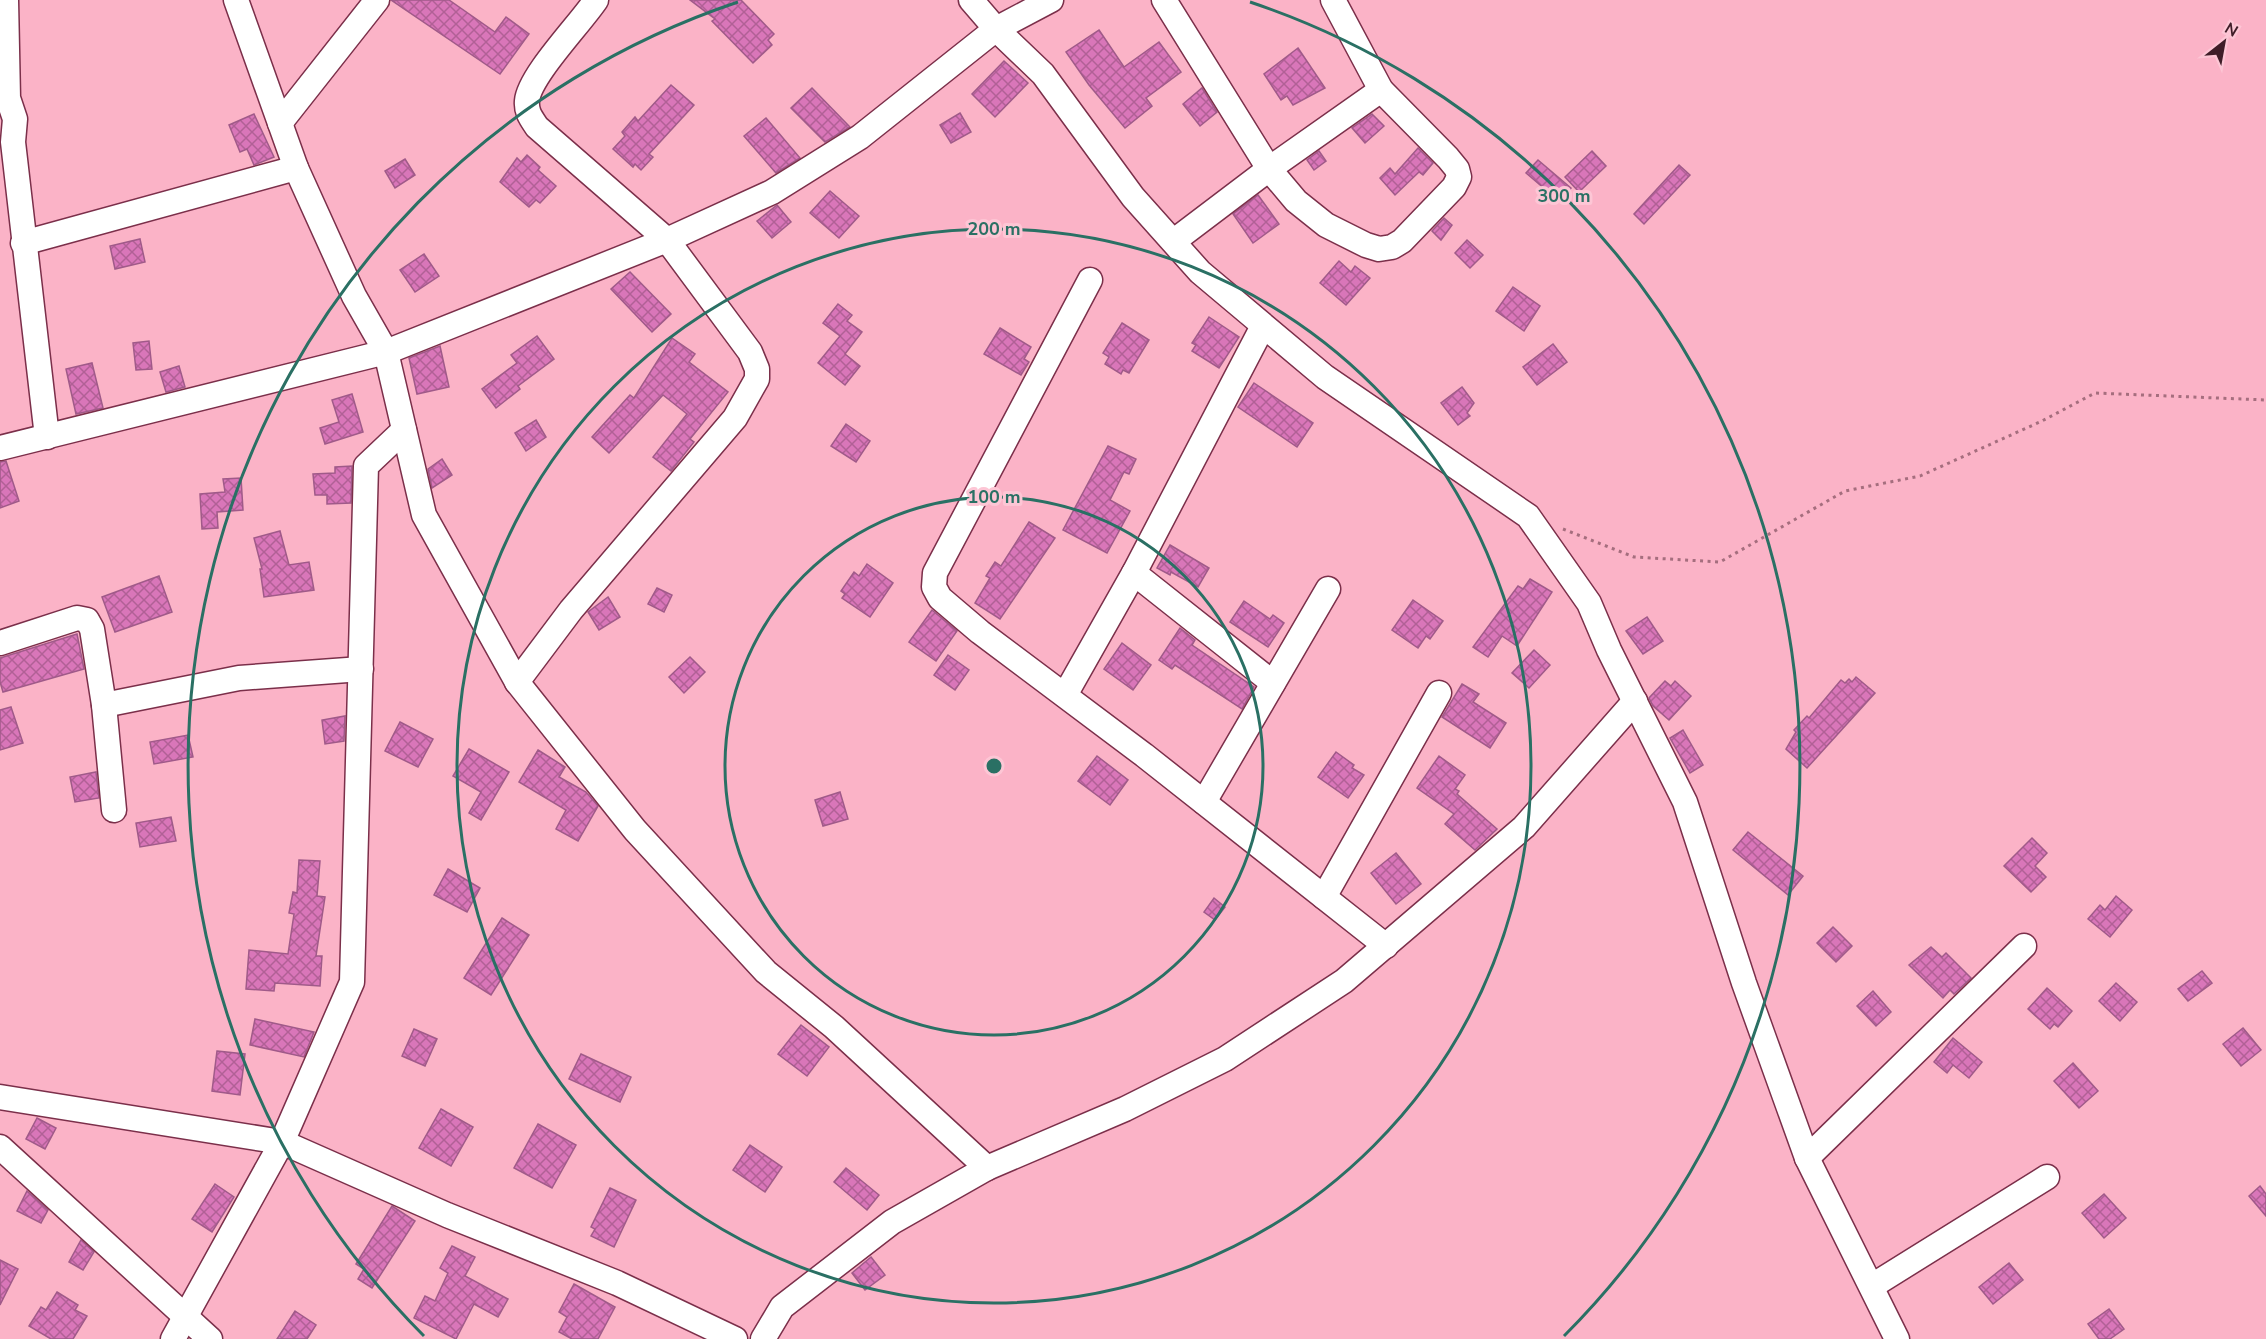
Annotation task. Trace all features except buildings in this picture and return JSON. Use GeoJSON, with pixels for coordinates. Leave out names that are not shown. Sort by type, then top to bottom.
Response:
{"type":"FeatureCollection","features":[{"type":"Feature","properties":{"kind":"street"},"geometry":{"type":"LineString","coordinates":[[6,0],[8,98],[15,119],[6,143],[23,243],[47,437]]}},
{"type":"Feature","properties":{"kind":"street"},"geometry":{"type":"LineString","coordinates":[[236,0],[296,168],[354,296],[386,352],[424,515],[517,681],[635,830],[766,972],[834,1027],[987,1168]]}},
{"type":"Feature","properties":{"kind":"street"},"geometry":{"type":"LineString","coordinates":[[280,123],[377,0]]}},
{"type":"Feature","properties":{"kind":"street"},"geometry":{"type":"LineString","coordinates":[[517,681],[571,610],[735,418],[757,379],[757,369],[750,352],[667,240],[537,127],[528,116],[527,103],[533,84],[596,0]]}},
{"type":"Feature","properties":{"kind":"street"},"geometry":{"type":"LineString","coordinates":[[971,0],[996,29],[1043,74],[1133,197],[1200,272],[1324,377],[1528,516],[1589,603],[1609,650],[1685,802],[1744,983],[1807,1158],[1897,1339]]}},
{"type":"Feature","properties":{"kind":"street"},"geometry":{"type":"LineString","coordinates":[[0,448],[386,352],[667,240],[772,192],[860,137],[996,29],[1051,0]]}},
{"type":"Feature","properties":{"kind":"street"},"geometry":{"type":"LineString","coordinates":[[1164,0],[1269,169],[1296,201],[1326,225],[1379,249],[1392,247],[1402,241],[1454,187],[1459,177],[1457,169],[1448,158],[1382,90],[1333,0]]}},
{"type":"Feature","properties":{"kind":"street"},"geometry":{"type":"LineString","coordinates":[[1173,241],[1269,169],[1382,90]]}},
{"type":"Feature","properties":{"kind":"street"},"geometry":{"type":"LineString","coordinates":[[23,243],[296,168]]}},
{"type":"Feature","properties":{"kind":"street"},"geometry":{"type":"LineString","coordinates":[[1090,280],[935,573],[934,587],[940,598],[980,632],[1204,802],[1386,946]]}},
{"type":"Feature","properties":{"kind":"street"},"geometry":{"type":"LineString","coordinates":[[1065,695],[1134,573],[1263,326]]}},
{"type":"Feature","properties":{"kind":"street"},"geometry":{"type":"LineString","coordinates":[[173,1339],[282,1142],[352,982],[366,466],[404,430]]}},
{"type":"Feature","properties":{"kind":"street"},"geometry":{"type":"LineString","coordinates":[[1134,573],[1273,683]]}},
{"type":"Feature","properties":{"kind":"street"},"geometry":{"type":"LineString","coordinates":[[1204,802],[1328,589]]}},
{"type":"Feature","properties":{"kind":"street"},"geometry":{"type":"LineString","coordinates":[[0,642],[76,618],[87,620],[92,629],[104,705],[114,810]]}},
{"type":"Feature","properties":{"kind":"street"},"geometry":{"type":"LineString","coordinates":[[104,705],[238,678],[361,669]]}},
{"type":"Feature","properties":{"kind":"street"},"geometry":{"type":"LineString","coordinates":[[1324,897],[1439,693]]}},
{"type":"Feature","properties":{"kind":"street"},"geometry":{"type":"LineString","coordinates":[[763,1339],[782,1307],[892,1222],[987,1168],[1125,1109],[1225,1059],[1344,981],[1524,827],[1635,701]]}},
{"type":"Feature","properties":{"kind":"street"},"geometry":{"type":"LineString","coordinates":[[1807,1158],[2024,946]]}},
{"type":"Feature","properties":{"kind":"street"},"geometry":{"type":"LineString","coordinates":[[0,1097],[282,1142],[447,1215],[617,1283],[735,1339]]}},
{"type":"Feature","properties":{"kind":"street"},"geometry":{"type":"LineString","coordinates":[[0,1146],[210,1339]]}},
{"type":"Feature","properties":{"kind":"street"},"geometry":{"type":"LineString","coordinates":[[1872,1286],[2048,1177]]}},
{"type":"Feature","properties":{"kind":"path"},"geometry":{"type":"LineString","coordinates":[[1558,527],[1634,557],[1720,562],[1845,491],[1920,476],[2042,421],[2095,393],[2266,400]]}}]}
